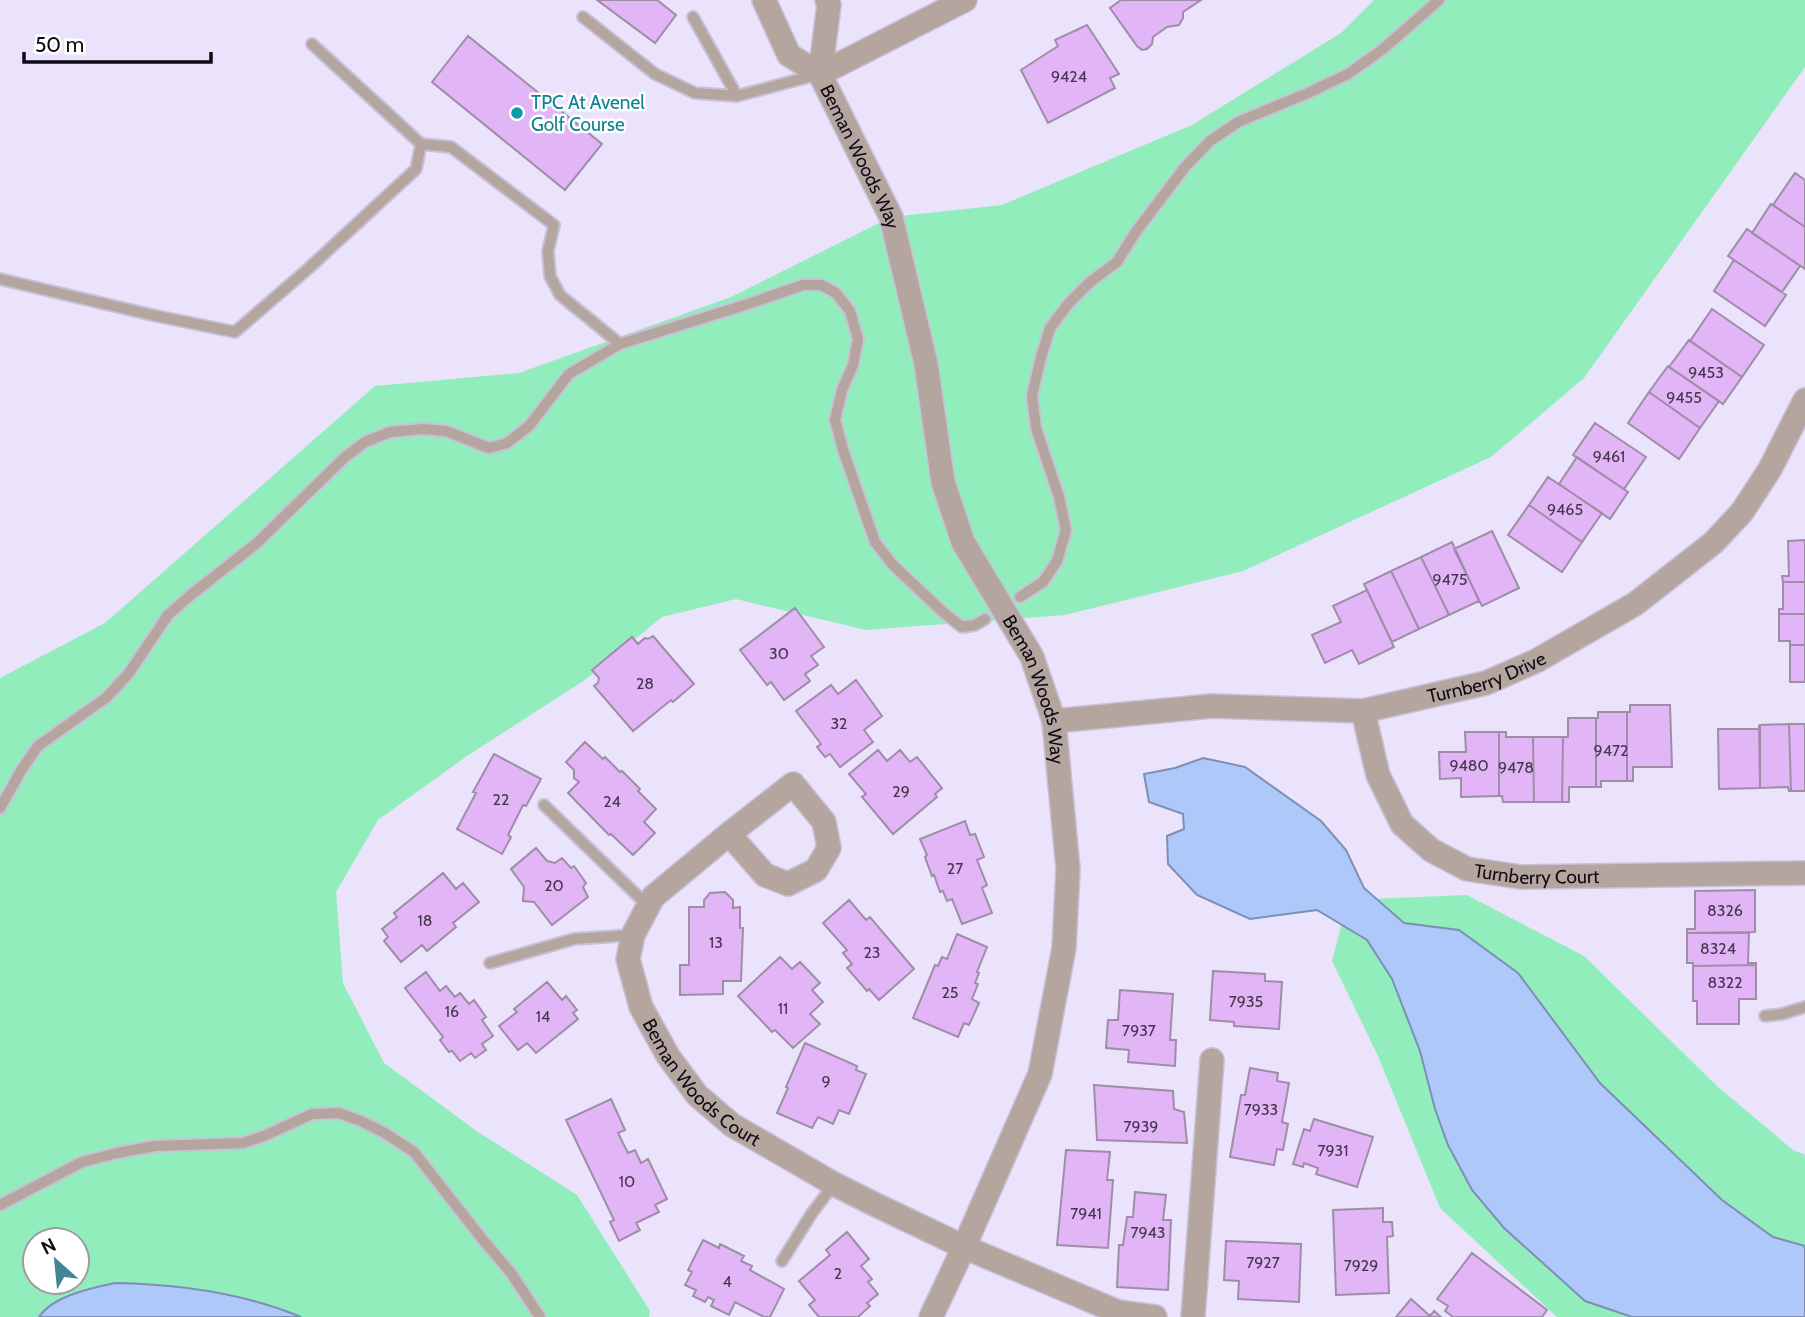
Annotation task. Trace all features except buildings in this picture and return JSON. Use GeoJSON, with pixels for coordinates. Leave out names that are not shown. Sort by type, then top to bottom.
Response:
{"type":"FeatureCollection","features":[{"type":"Feature","properties":{"kind":"street","name":"Beman Woods Way"},"geometry":{"type":"LineString","coordinates":[[764,0],[789,55],[820,74],[891,217],[926,364],[943,482],[963,542],[1032,657],[1054,721],[1068,869],[1064,948],[1040,1074],[931,1317]]}},
{"type":"Feature","properties":{"kind":"street","name":"Beman Woods Way"},"geometry":{"type":"LineString","coordinates":[[820,74],[829,5],[827,0]]}},
{"type":"Feature","properties":{"kind":"street"},"geometry":{"type":"LineString","coordinates":[[820,74],[965,0]]}},
{"type":"Feature","properties":{"kind":"street","name":"Turnberry Drive"},"geometry":{"type":"LineString","coordinates":[[1054,721],[1212,706],[1363,711],[1486,683],[1536,661],[1635,604],[1713,542],[1742,512],[1770,469],[1805,400]]}},
{"type":"Feature","properties":{"kind":"street","name":"Turnberry Court"},"geometry":{"type":"LineString","coordinates":[[1363,711],[1378,775],[1402,824],[1431,850],[1467,869],[1521,877],[1805,873]]}},
{"type":"Feature","properties":{"kind":"street","name":"Beman Woods Court"},"geometry":{"type":"LineString","coordinates":[[729,834],[765,876],[788,884],[816,870],[829,848],[824,822],[793,784],[729,834],[653,897],[648,906],[633,935],[628,959],[641,1007],[668,1056],[697,1095],[732,1125],[834,1184],[964,1247],[1118,1312],[1155,1317]]}},
{"type":"Feature","properties":{"kind":"street"},"geometry":{"type":"LineString","coordinates":[[1193,1317],[1212,1060]]}},
{"type":"Feature","properties":{"kind":"lane"},"geometry":{"type":"LineString","coordinates":[[1020,597],[1042,583],[1058,561],[1066,530],[1059,497],[1037,428],[1032,396],[1050,328],[1068,304],[1090,282],[1117,262],[1135,233],[1185,167],[1210,141],[1238,122],[1348,74],[1439,0]]}},
{"type":"Feature","properties":{"kind":"lane"},"geometry":{"type":"LineString","coordinates":[[583,17],[655,74],[695,93],[737,96],[820,74]]}},
{"type":"Feature","properties":{"kind":"lane"},"geometry":{"type":"LineString","coordinates":[[693,17],[737,96]]}},
{"type":"Feature","properties":{"kind":"lane"},"geometry":{"type":"LineString","coordinates":[[312,44],[421,144],[451,148],[554,225],[548,251],[550,275],[560,295],[620,344]]}},
{"type":"Feature","properties":{"kind":"lane"},"geometry":{"type":"LineString","coordinates":[[0,279],[235,332],[416,169],[421,144]]}},
{"type":"Feature","properties":{"kind":"lane"},"geometry":{"type":"LineString","coordinates":[[0,808],[38,746],[107,697],[129,673],[169,615],[257,543],[345,457],[365,442],[390,432],[423,429],[446,431],[489,448],[507,443],[529,426],[569,374],[620,344],[803,285],[821,285],[836,293],[850,311],[858,339],[853,365],[842,390],[835,420],[875,542],[893,565],[962,627],[975,625],[985,619]]}},
{"type":"Feature","properties":{"kind":"lane"},"geometry":{"type":"LineString","coordinates":[[544,806],[648,906]]}},
{"type":"Feature","properties":{"kind":"lane"},"geometry":{"type":"LineString","coordinates":[[491,963],[574,939],[633,935]]}},
{"type":"Feature","properties":{"kind":"lane"},"geometry":{"type":"LineString","coordinates":[[1765,1016],[1782,1014],[1805,1006]]}},
{"type":"Feature","properties":{"kind":"lane"},"geometry":{"type":"LineString","coordinates":[[0,1205],[82,1162],[155,1146],[243,1143],[312,1114],[339,1113],[383,1132],[414,1152],[511,1273],[540,1317]]}},
{"type":"Feature","properties":{"kind":"lane"},"geometry":{"type":"LineString","coordinates":[[782,1261],[834,1184]]}},
{"type":"Feature","properties":{"kind":"green space"},"geometry":{"type":"Polygon","coordinates":[[[1374,0],[1805,0],[1805,67],[1584,378],[1491,457],[1243,571],[1065,615],[866,630],[736,599],[662,617],[585,680],[467,756],[378,820],[336,892],[343,983],[384,1063],[478,1132],[577,1195],[650,1311],[649,1317],[0,1317],[0,678],[105,623],[375,386],[519,373],[731,297],[891,217],[1002,205],[1192,125],[1341,33],[1374,0]]]}},
{"type":"Feature","properties":{"kind":"green space"},"geometry":{"type":"Polygon","coordinates":[[[1467,895],[1584,956],[1718,1087],[1793,1150],[1805,1155],[1805,1317],[1557,1317],[1440,1208],[1378,1056],[1332,961],[1348,900],[1467,895]]]}},
{"type":"Feature","properties":{"kind":"water"},"geometry":{"type":"Polygon","coordinates":[[[1203,758],[1245,767],[1321,821],[1346,850],[1364,888],[1404,923],[1459,930],[1518,973],[1600,1083],[1722,1200],[1773,1237],[1805,1246],[1805,1317],[1632,1317],[1585,1301],[1504,1228],[1472,1190],[1448,1145],[1435,1109],[1420,1051],[1392,979],[1367,940],[1317,910],[1250,919],[1197,895],[1168,864],[1167,836],[1184,829],[1183,814],[1149,802],[1144,774],[1175,768],[1203,758]]]}},
{"type":"Feature","properties":{"kind":"water"},"geometry":{"type":"Polygon","coordinates":[[[115,1283],[210,1291],[301,1317],[39,1317],[63,1298],[91,1296],[91,1288],[115,1283]]]}},
{"type":"Feature","properties":{"kind":"place","name":"TPC At Avenel Golf Course"},"geometry":{"type":"Point","coordinates":[517,113]}}]}
